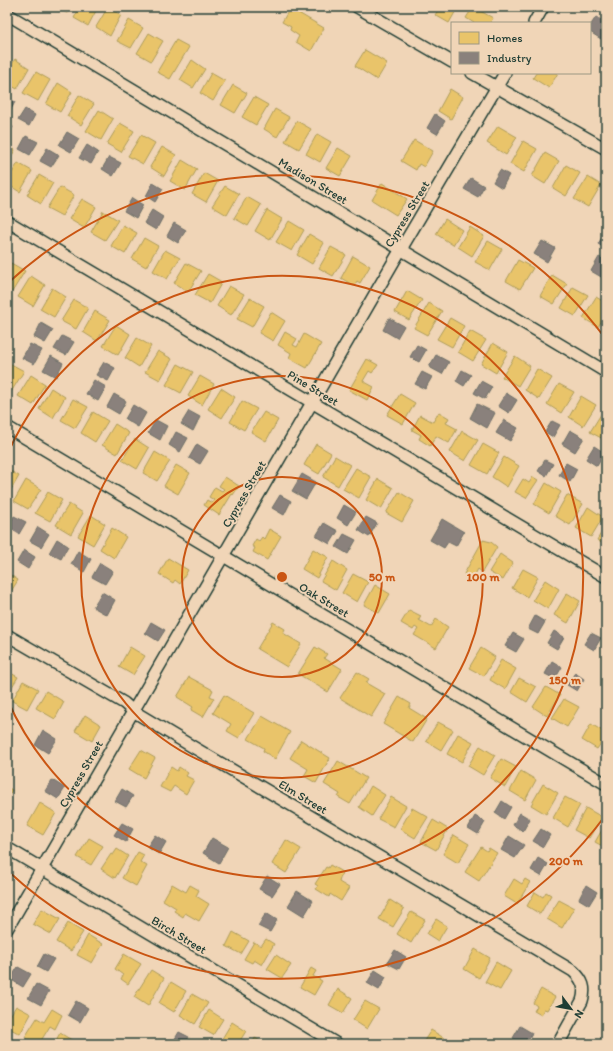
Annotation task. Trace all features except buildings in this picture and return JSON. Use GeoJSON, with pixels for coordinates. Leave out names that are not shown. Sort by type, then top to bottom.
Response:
{"type":"FeatureCollection","features":[{"type":"Feature","properties":{"kind":"street"},"geometry":{"type":"LineString","coordinates":[[357,7],[451,61]]}},
{"type":"Feature","properties":{"kind":"street"},"geometry":{"type":"LineString","coordinates":[[535,22],[543,7]]}},
{"type":"Feature","properties":{"kind":"street","name":"Madison Street"},"geometry":{"type":"LineString","coordinates":[[7,14],[606,372]]}},
{"type":"Feature","properties":{"kind":"street"},"geometry":{"type":"LineString","coordinates":[[474,74],[606,149]]}},
{"type":"Feature","properties":{"kind":"street","name":"Cypress Street"},"geometry":{"type":"LineString","coordinates":[[7,929],[401,249],[504,74]]}},
{"type":"Feature","properties":{"kind":"street","name":"Pine Street"},"geometry":{"type":"LineString","coordinates":[[7,221],[606,577]]}},
{"type":"Feature","properties":{"kind":"street","name":"Oak Street"},"geometry":{"type":"LineString","coordinates":[[7,427],[606,784]]}},
{"type":"Feature","properties":{"kind":"street","name":"Elm Street"},"geometry":{"type":"LineString","coordinates":[[7,635],[124,703],[133,711],[200,751],[573,971],[582,980],[584,995],[558,1044]]}},
{"type":"Feature","properties":{"kind":"street","name":"Birch Street"},"geometry":{"type":"LineString","coordinates":[[7,848],[337,1044]]}}]}
